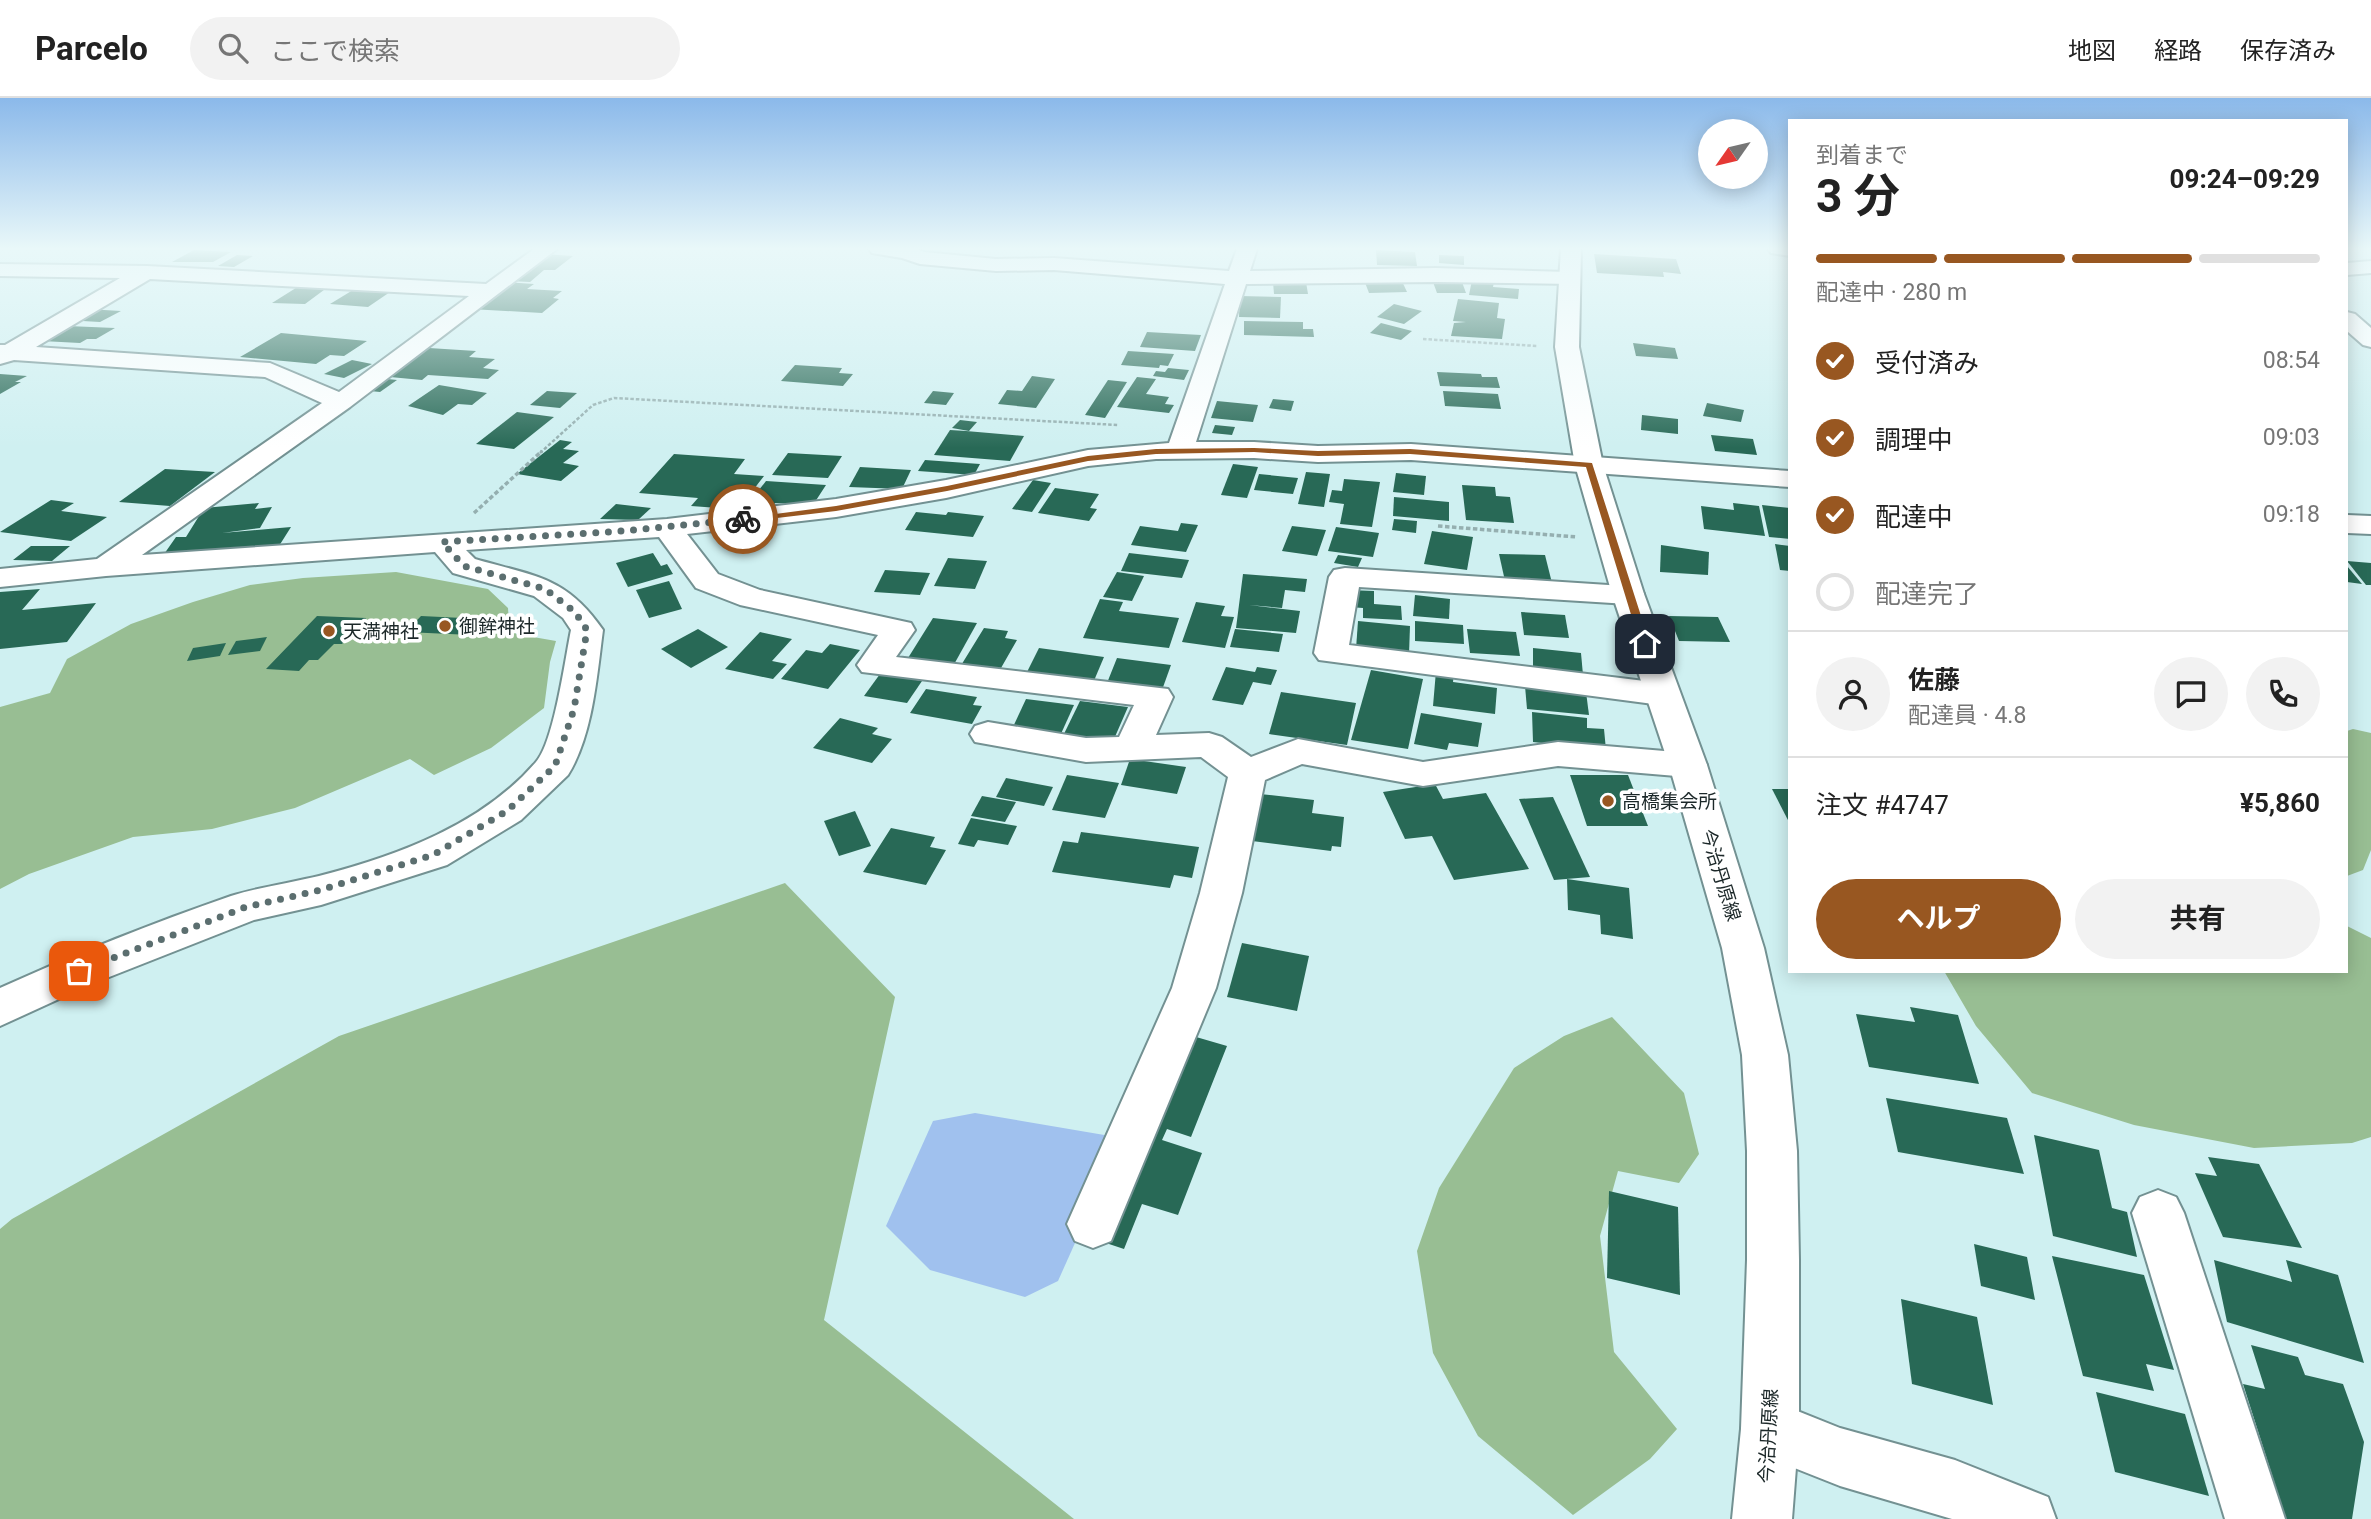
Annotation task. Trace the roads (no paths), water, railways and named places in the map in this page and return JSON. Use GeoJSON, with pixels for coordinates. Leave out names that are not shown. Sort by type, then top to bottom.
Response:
{"type":"FeatureCollection","features":[{"type":"Feature","properties":{"kind":"street"},"geometry":{"type":"LineString","coordinates":[[2,355],[72,315]]}},
{"type":"Feature","properties":{"kind":"street"},"geometry":{"type":"LineString","coordinates":[[106,567],[341,402],[457,315]]}},
{"type":"Feature","properties":{"kind":"street"},"geometry":{"type":"LineString","coordinates":[[1184,440],[1226,315]]}},
{"type":"Feature","properties":{"kind":"street","name":"今治丹原線"},"geometry":{"type":"LineString","coordinates":[[1568,315],[1567,347],[1589,465],[1614,540],[1628,594],[1688,765],[1743,948],[1765,1055],[1772,1151],[1773,1260],[1770,1429],[1762,1519]]}},
{"type":"Feature","properties":{"kind":"street"},"geometry":{"type":"LineString","coordinates":[[2348,320],[2371,340]]}},
{"type":"Feature","properties":{"kind":"street"},"geometry":{"type":"LineString","coordinates":[[2,355],[270,370],[341,402]]}},
{"type":"Feature","properties":{"kind":"street"},"geometry":{"type":"LineString","coordinates":[[0,578],[106,567],[667,527],[836,508],[947,489],[1184,440],[1254,450],[1318,454],[1410,452],[1788,479]]}},
{"type":"Feature","properties":{"kind":"street"},"geometry":{"type":"LineString","coordinates":[[2348,524],[2371,525]]}},
{"type":"Feature","properties":{"kind":"street"},"geometry":{"type":"LineString","coordinates":[[667,527],[707,581],[751,598],[899,629],[874,665],[1156,697],[1132,748]]}},
{"type":"Feature","properties":{"kind":"street"},"geometry":{"type":"LineString","coordinates":[[0,1009],[79,971],[246,907],[321,890],[433,855],[507,811],[555,766],[574,709],[587,630],[575,612],[545,589],[464,566],[442,542]]}},
{"type":"Feature","properties":{"kind":"street"},"geometry":{"type":"LineString","coordinates":[[1628,594],[1345,577],[1331,653],[1661,694]]}},
{"type":"Feature","properties":{"kind":"street"},"geometry":{"type":"LineString","coordinates":[[988,734],[1086,750],[1209,745],[1248,773]]}},
{"type":"Feature","properties":{"kind":"street"},"geometry":{"type":"LineString","coordinates":[[1248,773],[1298,751],[1423,774],[1558,754],[1688,765]]}},
{"type":"Feature","properties":{"kind":"street"},"geometry":{"type":"LineString","coordinates":[[1093,1224],[1194,988],[1221,893],[1248,773]]}},
{"type":"Feature","properties":{"kind":"street"},"geometry":{"type":"LineString","coordinates":[[2158,1213],[2255,1519]]}},
{"type":"Feature","properties":{"kind":"street"},"geometry":{"type":"LineString","coordinates":[[1770,1429],[1840,1457],[1955,1490],[2026,1519]]}},
{"type":"Feature","properties":{"kind":"water"},"geometry":{"type":"Polygon","coordinates":[[[975,1113],[1122,1138],[1058,1281],[1025,1297],[930,1270],[886,1226],[933,1121],[975,1113]]]}},
{"type":"Feature","properties":{"kind":"place","name":"御鉾神社"},"geometry":{"type":"Point","coordinates":[445,626]}},
{"type":"Feature","properties":{"kind":"place","name":"天満神社"},"geometry":{"type":"Point","coordinates":[329,631]}},
{"type":"Feature","properties":{"kind":"place","name":"高橋集会所"},"geometry":{"type":"Point","coordinates":[1608,801]}}]}
